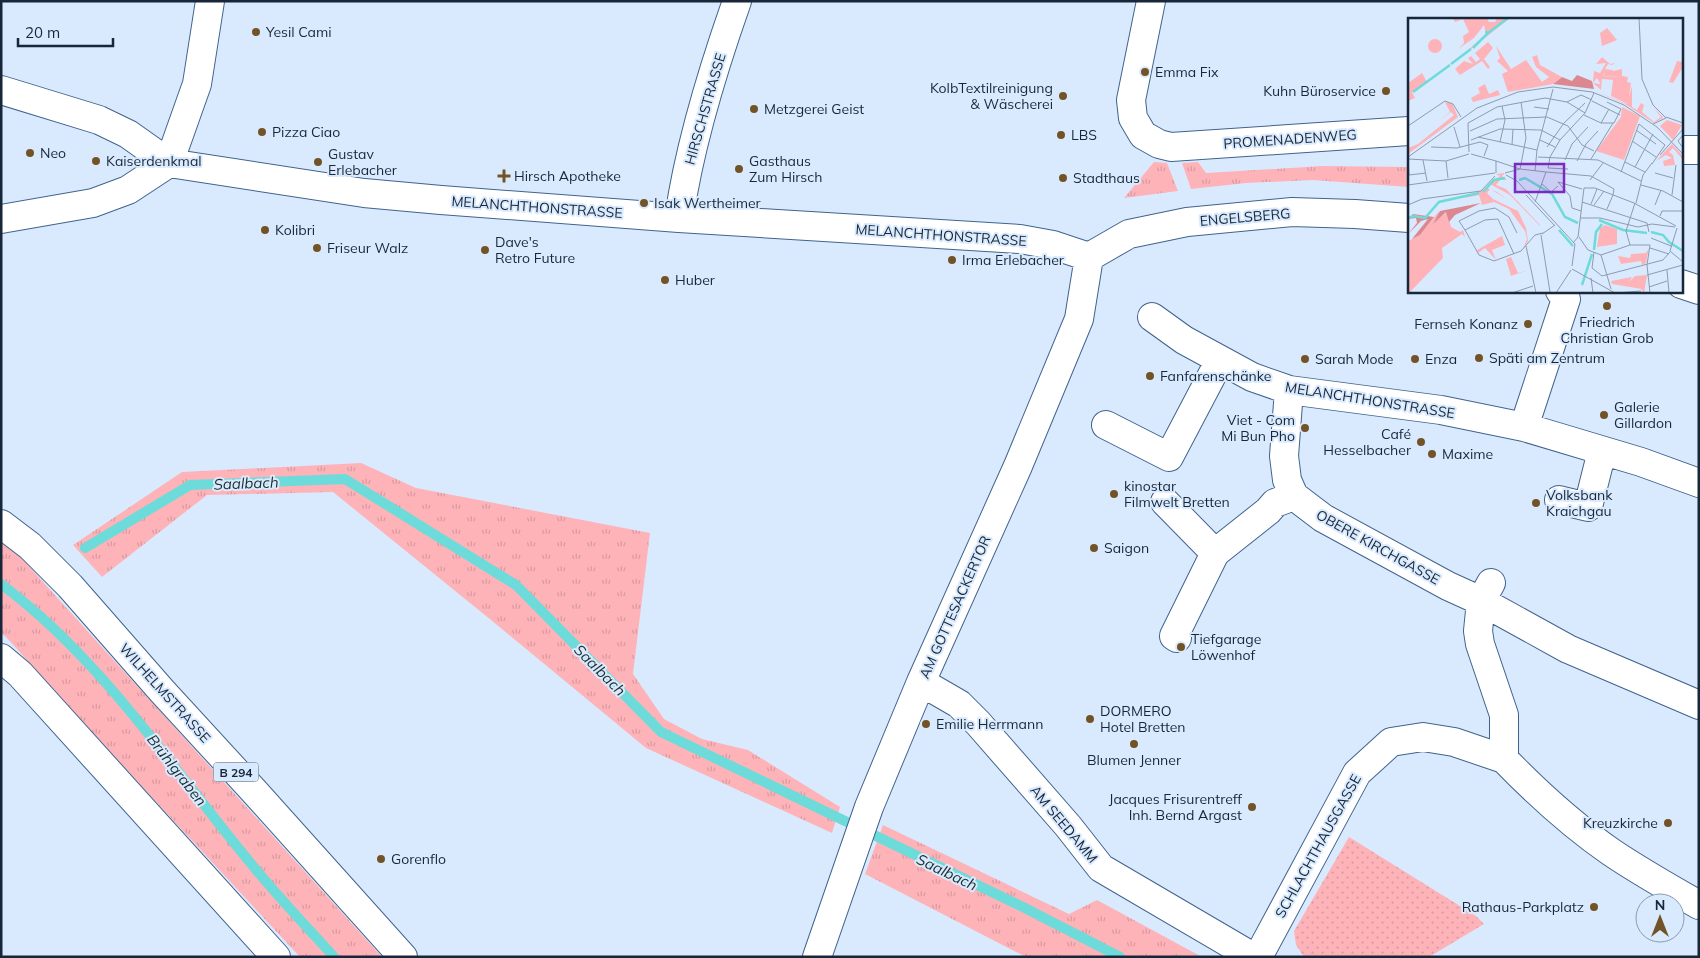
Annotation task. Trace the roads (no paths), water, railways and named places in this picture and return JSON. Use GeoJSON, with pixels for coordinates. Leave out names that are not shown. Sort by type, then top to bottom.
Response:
{"type":"FeatureCollection","features":[{"type":"Feature","properties":{"kind":"street"},"geometry":{"type":"LineString","coordinates":[[1,219],[94,203],[128,190],[169,163],[197,84],[210,1]]}},
{"type":"Feature","properties":{"kind":"street","name":"HIRSCHSTRASSE"},"geometry":{"type":"LineString","coordinates":[[679,218],[684,188],[701,118],[736,1]]}},
{"type":"Feature","properties":{"kind":"street","name":"PROMENADENWEG"},"geometry":{"type":"LineString","coordinates":[[1151,1],[1131,100],[1133,118],[1143,135],[1159,144],[1171,146],[1408,131]]}},
{"type":"Feature","properties":{"kind":"street","name":"MELANCHTHONSTRASSE"},"geometry":{"type":"LineString","coordinates":[[1,90],[99,120],[128,134],[169,163],[364,193],[679,218],[1020,239],[1053,245],[1089,257]]}},
{"type":"Feature","properties":{"kind":"street"},"geometry":{"type":"LineString","coordinates":[[1682,150],[1699,150]]}},
{"type":"Feature","properties":{"kind":"street","name":"ENGELSBERG"},"geometry":{"type":"LineString","coordinates":[[1089,257],[1129,234],[1188,222],[1292,212],[1408,218]]}},
{"type":"Feature","properties":{"kind":"street","name":"AM GOTTESACKERTOR"},"geometry":{"type":"LineString","coordinates":[[817,957],[869,807],[921,682],[1010,483],[1079,319],[1089,257]]}},
{"type":"Feature","properties":{"kind":"street"},"geometry":{"type":"LineString","coordinates":[[1682,284],[1699,290]]}},
{"type":"Feature","properties":{"kind":"street"},"geometry":{"type":"LineString","coordinates":[[1524,427],[1566,299],[1561,292]]}},
{"type":"Feature","properties":{"kind":"street","name":"MELANCHTHONSTRASSE"},"geometry":{"type":"LineString","coordinates":[[1152,317],[1184,340],[1220,360],[1252,377],[1289,390],[1441,410],[1524,427],[1641,462],[1699,483]]}},
{"type":"Feature","properties":{"kind":"street"},"geometry":{"type":"LineString","coordinates":[[1166,481],[1220,360]]}},
{"type":"Feature","properties":{"kind":"street"},"geometry":{"type":"LineString","coordinates":[[1177,638],[1174,636],[1215,553],[1268,511],[1275,502],[1294,496],[1287,480],[1284,456],[1289,390]]}},
{"type":"Feature","properties":{"kind":"street"},"geometry":{"type":"LineString","coordinates":[[1106,425],[1166,481],[1186,524],[1215,553]]}},
{"type":"Feature","properties":{"kind":"street"},"geometry":{"type":"LineString","coordinates":[[1559,500],[1588,507],[1602,451]]}},
{"type":"Feature","properties":{"kind":"street","name":"OBERE KIRCHGASSE"},"geometry":{"type":"LineString","coordinates":[[1294,496],[1323,518],[1448,586],[1486,592],[1568,649],[1699,705]]}},
{"type":"Feature","properties":{"kind":"street","name":"WILHELMSTRASSE"},"geometry":{"type":"LineString","coordinates":[[1,524],[30,546],[70,586],[402,957]]}},
{"type":"Feature","properties":{"kind":"street"},"geometry":{"type":"LineString","coordinates":[[1486,592],[1478,631],[1480,644],[1504,715],[1504,760],[1532,789],[1596,841],[1623,860],[1699,905]]}},
{"type":"Feature","properties":{"kind":"street"},"geometry":{"type":"LineString","coordinates":[[1,658],[20,674],[276,957]]}},
{"type":"Feature","properties":{"kind":"street","name":"AM SEEDAMM"},"geometry":{"type":"LineString","coordinates":[[921,682],[959,704],[978,723],[1068,826],[1101,868],[1253,957]]}},
{"type":"Feature","properties":{"kind":"street","name":"SCHLACHTHAUSGASSE"},"geometry":{"type":"LineString","coordinates":[[1258,957],[1358,773],[1390,742],[1423,737],[1454,742],[1504,760]]}},
{"type":"Feature","properties":{"kind":"waterway","name":"Saalbach"},"geometry":{"type":"LineString","coordinates":[[85,548],[190,485],[345,479],[516,585],[661,732],[1023,907],[1120,957]]}},
{"type":"Feature","properties":{"kind":"waterway","name":"Brühlgraben"},"geometry":{"type":"LineString","coordinates":[[1,584],[38,614],[104,681],[282,901],[334,957]]}},
{"type":"Feature","properties":{"kind":"place","name":"Yesil Cami"},"geometry":{"type":"Point","coordinates":[256,32]}},
{"type":"Feature","properties":{"kind":"place","name":"Emma Fix"},"geometry":{"type":"Point","coordinates":[1145,72]}},
{"type":"Feature","properties":{"kind":"place","name":"Kuhn Büroservice"},"geometry":{"type":"Point","coordinates":[1386,91]}},
{"type":"Feature","properties":{"kind":"place","name":"KolbTextilreinigung & Wäscherei"},"geometry":{"type":"Point","coordinates":[1063,96]}},
{"type":"Feature","properties":{"kind":"place","name":"Metzgerei Geist"},"geometry":{"type":"Point","coordinates":[754,109]}},
{"type":"Feature","properties":{"kind":"place","name":"Pizza Ciao"},"geometry":{"type":"Point","coordinates":[262,132]}},
{"type":"Feature","properties":{"kind":"place","name":"LBS"},"geometry":{"type":"Point","coordinates":[1061,135]}},
{"type":"Feature","properties":{"kind":"place","name":"Neo"},"geometry":{"type":"Point","coordinates":[30,153]}},
{"type":"Feature","properties":{"kind":"place","name":"Kaiserdenkmal"},"geometry":{"type":"Point","coordinates":[96,161]}},
{"type":"Feature","properties":{"kind":"place","name":"Gustav Erlebacher"},"geometry":{"type":"Point","coordinates":[318,162]}},
{"type":"Feature","properties":{"kind":"place","name":"Gasthaus Zum Hirsch"},"geometry":{"type":"Point","coordinates":[739,169]}},
{"type":"Feature","properties":{"kind":"place","name":"Hirsch Apotheke"},"geometry":{"type":"Point","coordinates":[504,176]}},
{"type":"Feature","properties":{"kind":"place","name":"Stadthaus"},"geometry":{"type":"Point","coordinates":[1063,178]}},
{"type":"Feature","properties":{"kind":"place","name":"Isak Wertheimer"},"geometry":{"type":"Point","coordinates":[644,203]}},
{"type":"Feature","properties":{"kind":"place","name":"Kolibri"},"geometry":{"type":"Point","coordinates":[265,230]}},
{"type":"Feature","properties":{"kind":"place","name":"Friseur Walz"},"geometry":{"type":"Point","coordinates":[317,248]}},
{"type":"Feature","properties":{"kind":"place","name":"Dave's Retro Future"},"geometry":{"type":"Point","coordinates":[485,250]}},
{"type":"Feature","properties":{"kind":"place","name":"Irma Erlebacher"},"geometry":{"type":"Point","coordinates":[952,260]}},
{"type":"Feature","properties":{"kind":"place","name":"Huber"},"geometry":{"type":"Point","coordinates":[665,280]}},
{"type":"Feature","properties":{"kind":"place","name":"Friedrich Christian Grob"},"geometry":{"type":"Point","coordinates":[1607,306]}},
{"type":"Feature","properties":{"kind":"place","name":"Fernseh Konanz"},"geometry":{"type":"Point","coordinates":[1528,324]}},
{"type":"Feature","properties":{"kind":"place","name":"Späti am Zentrum"},"geometry":{"type":"Point","coordinates":[1479,358]}},
{"type":"Feature","properties":{"kind":"place","name":"Sarah Mode"},"geometry":{"type":"Point","coordinates":[1305,359]}},
{"type":"Feature","properties":{"kind":"place","name":"Enza"},"geometry":{"type":"Point","coordinates":[1415,359]}},
{"type":"Feature","properties":{"kind":"place","name":"Fanfarenschänke"},"geometry":{"type":"Point","coordinates":[1150,376]}},
{"type":"Feature","properties":{"kind":"place","name":"Galerie Gillardon"},"geometry":{"type":"Point","coordinates":[1604,415]}},
{"type":"Feature","properties":{"kind":"place","name":"Viet - Com Mi Bun Pho"},"geometry":{"type":"Point","coordinates":[1305,428]}},
{"type":"Feature","properties":{"kind":"place","name":"Café Hesselbacher"},"geometry":{"type":"Point","coordinates":[1421,442]}},
{"type":"Feature","properties":{"kind":"place","name":"Maxime"},"geometry":{"type":"Point","coordinates":[1432,454]}},
{"type":"Feature","properties":{"kind":"place","name":"kinostar Filmwelt Bretten"},"geometry":{"type":"Point","coordinates":[1114,494]}},
{"type":"Feature","properties":{"kind":"place","name":"Volksbank Kraichgau"},"geometry":{"type":"Point","coordinates":[1536,503]}},
{"type":"Feature","properties":{"kind":"place","name":"Saigon"},"geometry":{"type":"Point","coordinates":[1094,548]}},
{"type":"Feature","properties":{"kind":"place","name":"Tiefgarage Löwenhof"},"geometry":{"type":"Point","coordinates":[1181,647]}},
{"type":"Feature","properties":{"kind":"place","name":"DORMERO Hotel Bretten"},"geometry":{"type":"Point","coordinates":[1090,719]}},
{"type":"Feature","properties":{"kind":"place","name":"Emilie Herrmann"},"geometry":{"type":"Point","coordinates":[926,724]}},
{"type":"Feature","properties":{"kind":"place","name":"Blumen Jenner"},"geometry":{"type":"Point","coordinates":[1134,744]}},
{"type":"Feature","properties":{"kind":"place","name":"Jacques Frisurentreff Inh. Bernd Argast"},"geometry":{"type":"Point","coordinates":[1252,807]}},
{"type":"Feature","properties":{"kind":"place","name":"Kreuzkirche"},"geometry":{"type":"Point","coordinates":[1668,823]}},
{"type":"Feature","properties":{"kind":"place","name":"Gorenflo"},"geometry":{"type":"Point","coordinates":[381,859]}},
{"type":"Feature","properties":{"kind":"place","name":"Rathaus-Parkplatz"},"geometry":{"type":"Point","coordinates":[1594,907]}}]}
